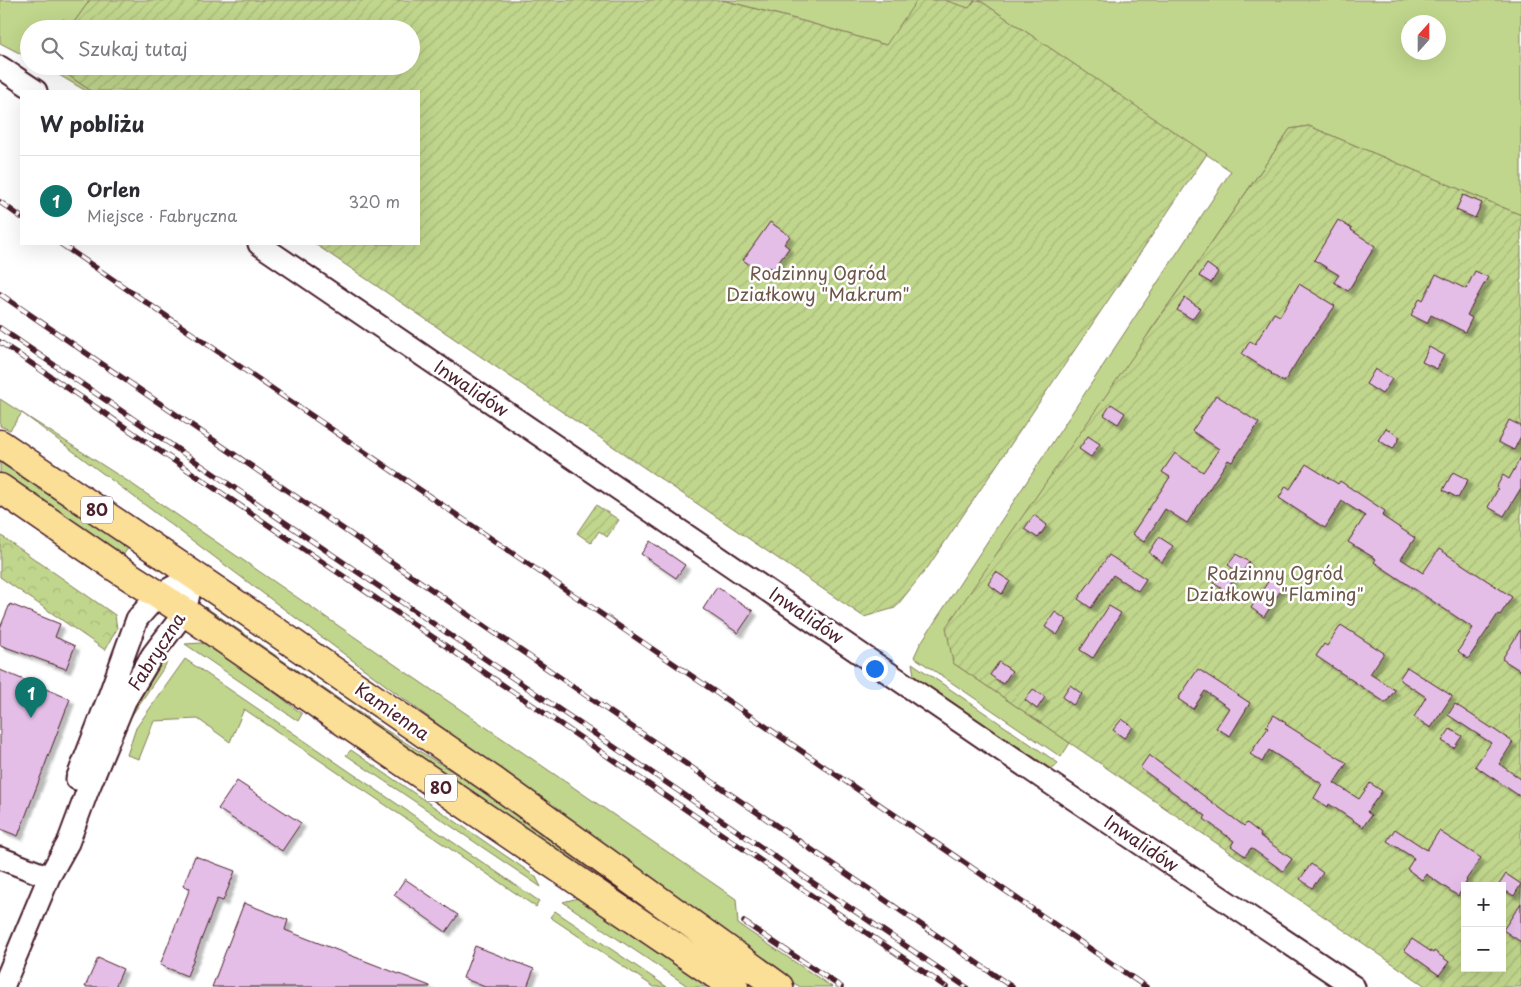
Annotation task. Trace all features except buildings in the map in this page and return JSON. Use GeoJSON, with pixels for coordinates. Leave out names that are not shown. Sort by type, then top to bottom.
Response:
{"type":"FeatureCollection","features":[{"type":"Feature","properties":{"kind":"main road","name":"Kamienna"},"geometry":{"type":"LineString","coordinates":[[0,444],[495,782],[779,987]]}},
{"type":"Feature","properties":{"kind":"main road","name":"Kamienna"},"geometry":{"type":"LineString","coordinates":[[0,488],[734,987]]}},
{"type":"Feature","properties":{"kind":"street"},"geometry":{"type":"LineString","coordinates":[[0,66],[35,90]]}},
{"type":"Feature","properties":{"kind":"street","name":"Inwalidów"},"geometry":{"type":"LineString","coordinates":[[260,245],[1050,783],[1354,987]]}},
{"type":"Feature","properties":{"kind":"street","name":"Fabryczna"},"geometry":{"type":"LineString","coordinates":[[48,877],[55,837],[137,619],[158,595],[193,576]]}},
{"type":"Feature","properties":{"kind":"street","name":"Fabryczna"},"geometry":{"type":"LineString","coordinates":[[3,987],[48,877],[68,843],[125,701],[153,654],[185,612],[193,576]]}},
{"type":"Feature","properties":{"kind":"street"},"geometry":{"type":"LineString","coordinates":[[0,858],[48,877]]}},
{"type":"Feature","properties":{"kind":"green space"},"geometry":{"type":"Polygon","coordinates":[[[0,0],[90,0],[76,20],[20,20],[20,53],[0,43],[0,0]]]}},
{"type":"Feature","properties":{"kind":"green space","name":"Rodzinny Ogród Działkowy \"Makrum\""},"geometry":{"type":"Polygon","coordinates":[[[90,0],[722,0],[886,45],[917,0],[944,0],[969,8],[975,0],[979,0],[1207,154],[928,567],[895,608],[864,617],[316,245],[420,245],[420,90],[90,90],[68,75],[420,75],[420,20],[76,20],[90,0]]]}},
{"type":"Feature","properties":{"kind":"green space"},"geometry":{"type":"Polygon","coordinates":[[[722,0],[975,0],[934,59],[722,0]]]}},
{"type":"Feature","properties":{"kind":"green space"},"geometry":{"type":"Polygon","coordinates":[[[979,0],[1521,0],[1521,215],[1309,126],[1290,129],[1150,331],[953,663],[1070,743],[1061,757],[914,657],[920,644],[1231,171],[979,0]]]}},
{"type":"Feature","properties":{"kind":"green space"},"geometry":{"type":"Polygon","coordinates":[[[59,75],[68,75],[90,90],[84,90],[59,75]]]}},
{"type":"Feature","properties":{"kind":"green space","name":"Rodzinny Ogród Działkowy \"Flaming\""},"geometry":{"type":"Polygon","coordinates":[[[1309,126],[1521,215],[1521,987],[1427,987],[953,663],[946,627],[1290,129],[1309,126]]]}},
{"type":"Feature","properties":{"kind":"green space"},"geometry":{"type":"Polygon","coordinates":[[[0,399],[22,413],[10,430],[0,426],[0,399]]]}},
{"type":"Feature","properties":{"kind":"green space"},"geometry":{"type":"Polygon","coordinates":[[[24,414],[132,484],[736,899],[738,924],[832,987],[800,987],[654,886],[24,414]]]}},
{"type":"Feature","properties":{"kind":"green space"},"geometry":{"type":"Polygon","coordinates":[[[0,455],[131,544],[121,558],[0,475],[0,455]]]}},
{"type":"Feature","properties":{"kind":"green space"},"geometry":{"type":"Polygon","coordinates":[[[596,505],[619,520],[607,537],[599,531],[591,543],[577,533],[596,505]]]}},
{"type":"Feature","properties":{"kind":"green space"},"geometry":{"type":"Polygon","coordinates":[[[0,535],[115,615],[117,629],[105,650],[0,577],[0,535]]]}},
{"type":"Feature","properties":{"kind":"green space"},"geometry":{"type":"Polygon","coordinates":[[[196,606],[207,608],[378,725],[484,789],[763,987],[751,987],[194,609],[196,606]]]}},
{"type":"Feature","properties":{"kind":"green space"},"geometry":{"type":"Polygon","coordinates":[[[201,643],[224,652],[302,714],[298,721],[185,644],[201,643]]]}},
{"type":"Feature","properties":{"kind":"green space"},"geometry":{"type":"Polygon","coordinates":[[[165,655],[168,659],[165,666],[130,718],[140,691],[165,655]]]}},
{"type":"Feature","properties":{"kind":"green space"},"geometry":{"type":"Polygon","coordinates":[[[185,659],[539,901],[536,907],[244,709],[230,742],[198,719],[154,721],[139,759],[127,755],[136,728],[185,659]]]}},
{"type":"Feature","properties":{"kind":"green space"},"geometry":{"type":"Polygon","coordinates":[[[912,663],[1058,763],[1054,768],[1048,769],[923,685],[914,675],[912,663]]]}},
{"type":"Feature","properties":{"kind":"green space"},"geometry":{"type":"Polygon","coordinates":[[[351,750],[536,877],[541,887],[346,755],[351,750]]]}},
{"type":"Feature","properties":{"kind":"green space"},"geometry":{"type":"Polygon","coordinates":[[[578,898],[591,902],[690,970],[709,987],[689,987],[563,902],[578,898]]]}},
{"type":"Feature","properties":{"kind":"green space"},"geometry":{"type":"Polygon","coordinates":[[[555,911],[667,987],[654,987],[550,917],[555,911]]]}},
{"type":"Feature","properties":{"kind":"railway"},"geometry":{"type":"LineString","coordinates":[[0,202],[20,216]]}},
{"type":"Feature","properties":{"kind":"railway"},"geometry":{"type":"LineString","coordinates":[[62,245],[1146,987]]}},
{"type":"Feature","properties":{"kind":"railway"},"geometry":{"type":"LineString","coordinates":[[0,294],[1012,987]]}},
{"type":"Feature","properties":{"kind":"railway"},"geometry":{"type":"LineString","coordinates":[[0,328],[966,987]]}},
{"type":"Feature","properties":{"kind":"railway"},"geometry":{"type":"LineString","coordinates":[[0,342],[946,987]]}},
{"type":"Feature","properties":{"kind":"railway"},"geometry":{"type":"LineString","coordinates":[[744,922],[841,987]]}},
{"type":"Feature","properties":{"kind":"place","name":"Orlen"},"geometry":{"type":"Point","coordinates":[31,718]}}]}
